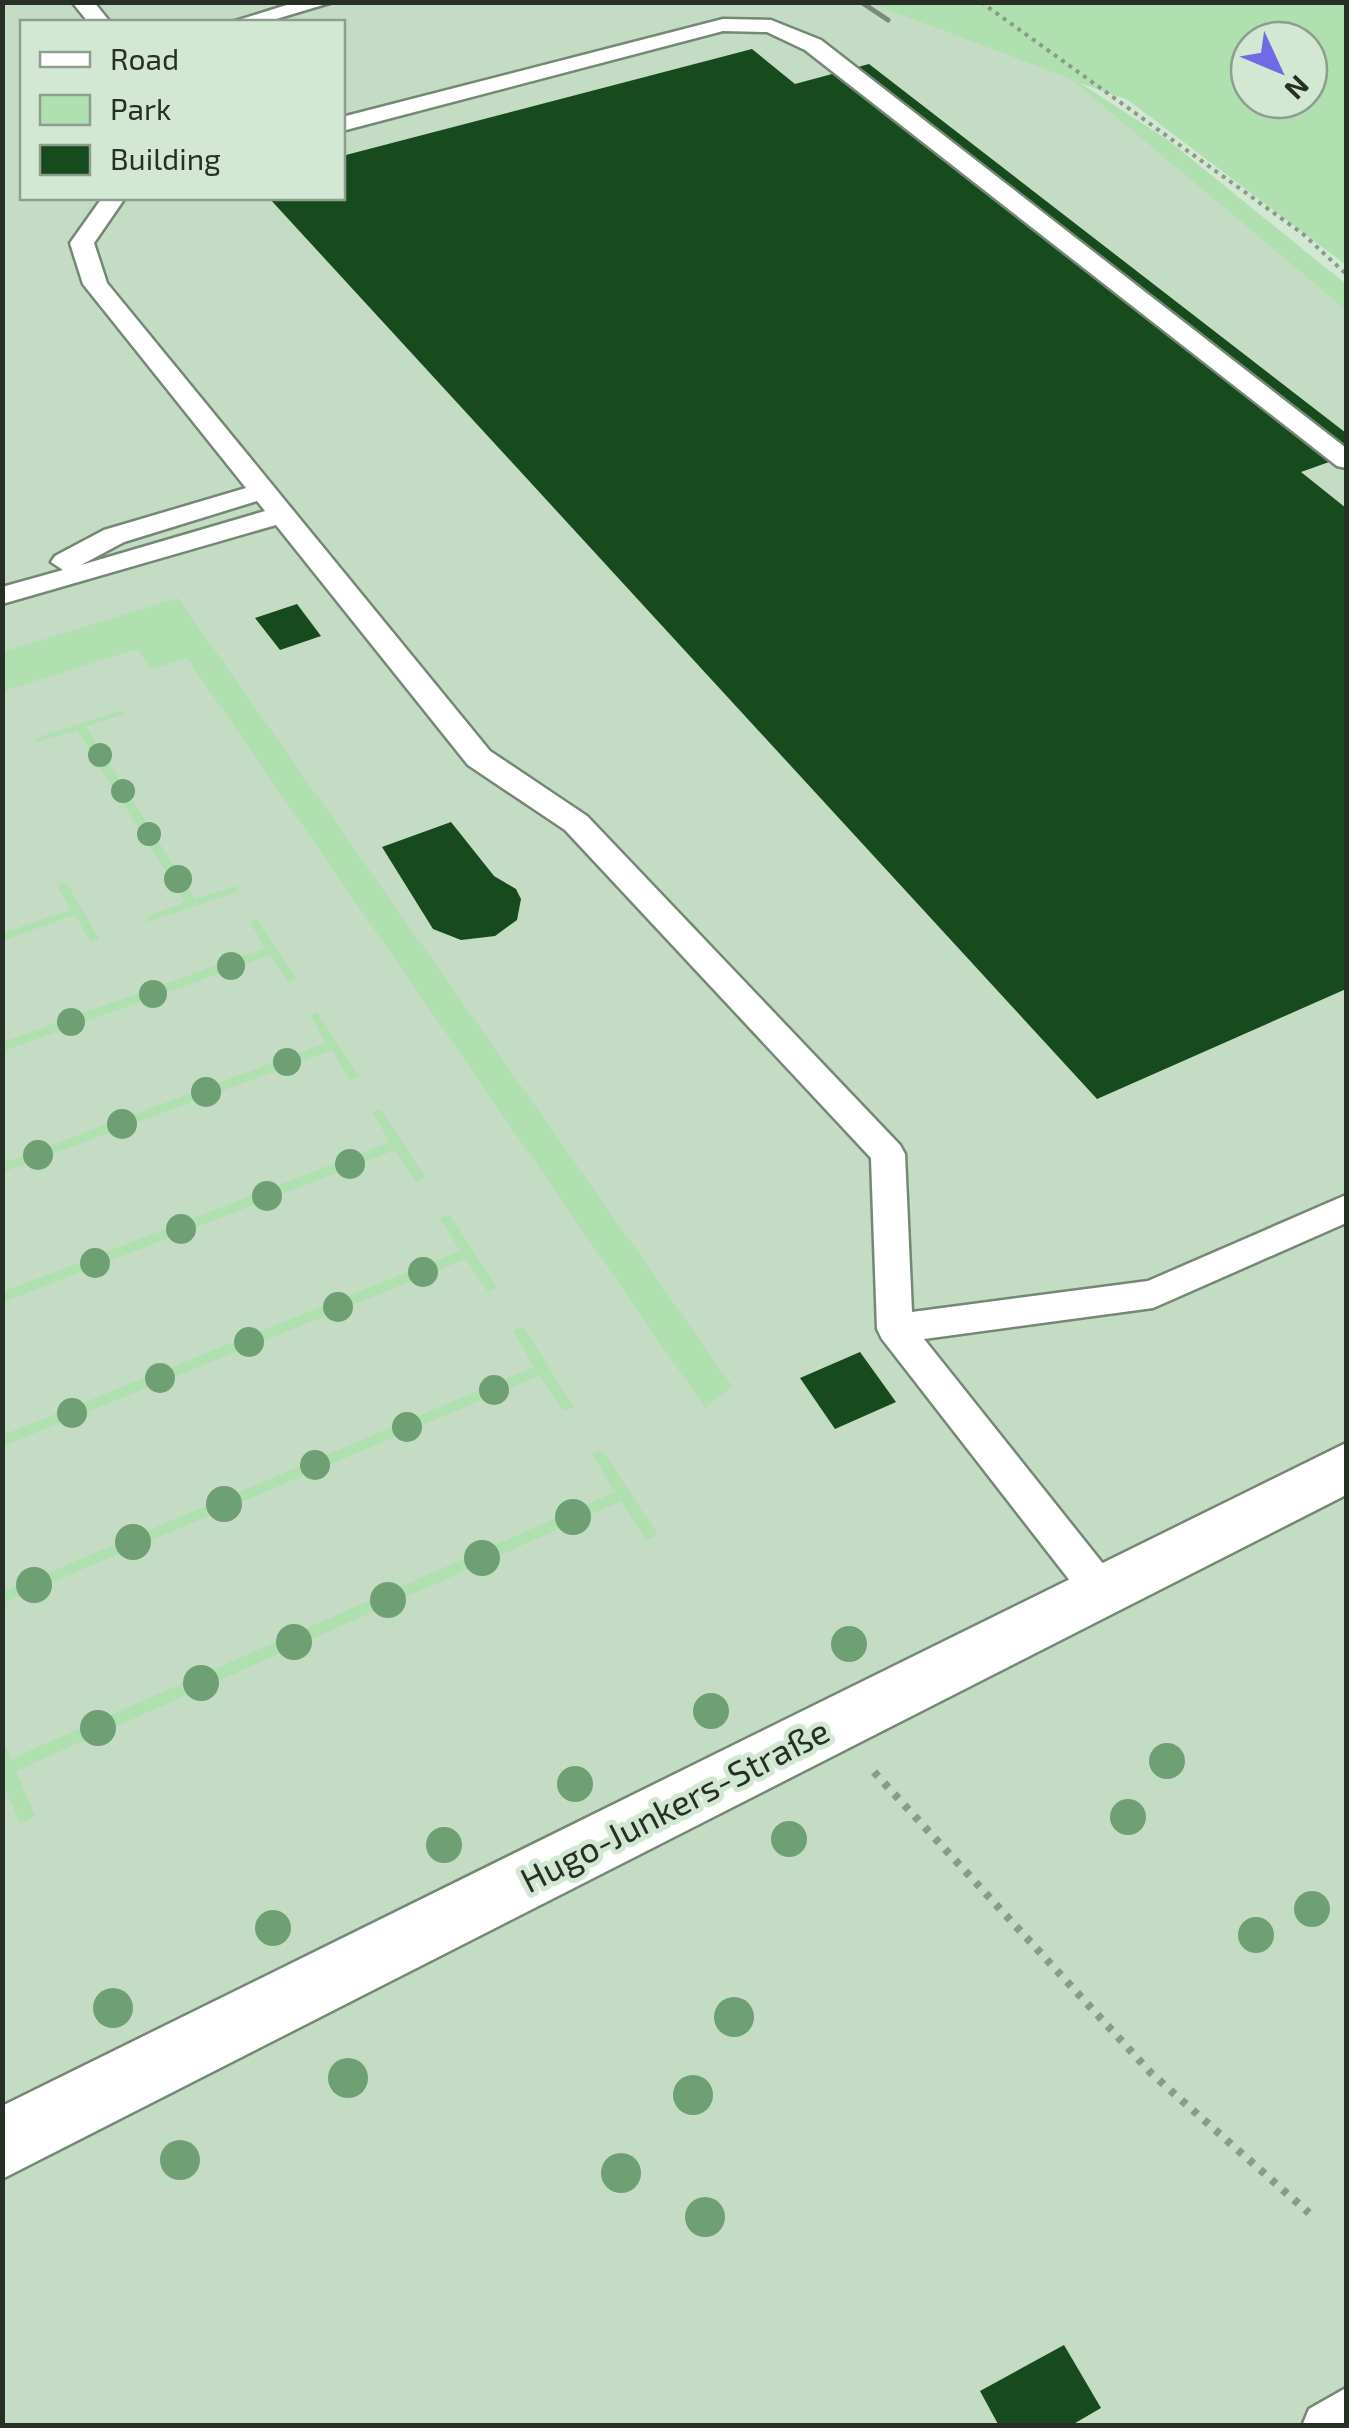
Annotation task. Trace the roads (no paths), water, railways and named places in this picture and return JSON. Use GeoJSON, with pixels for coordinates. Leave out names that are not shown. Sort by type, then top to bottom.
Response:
{"type":"FeatureCollection","features":[{"type":"Feature","properties":{"kind":"street","name":"Hugo-Junkers-Straße"},"geometry":{"type":"LineString","coordinates":[[2,2144],[1346,1468]]}},
{"type":"Feature","properties":{"kind":"lane"},"geometry":{"type":"LineString","coordinates":[[252,20],[323,2]]}},
{"type":"Feature","properties":{"kind":"lane"},"geometry":{"type":"LineString","coordinates":[[345,123],[723,25],[771,26],[812,45],[1346,460]]}},
{"type":"Feature","properties":{"kind":"lane"},"geometry":{"type":"LineString","coordinates":[[111,200],[104,204],[82,243],[95,284],[479,758],[576,823],[888,1154],[896,1329],[1102,1592]]}},
{"type":"Feature","properties":{"kind":"lane"},"geometry":{"type":"LineString","coordinates":[[263,491],[114,536],[2,596],[282,515]]}},
{"type":"Feature","properties":{"kind":"lane"},"geometry":{"type":"LineString","coordinates":[[896,1329],[1153,1294],[1346,1208]]}},
{"type":"Feature","properties":{"kind":"lane"},"geometry":{"type":"LineString","coordinates":[[1326,2426],[1346,2412]]}},
{"type":"Feature","properties":{"kind":"railway"},"geometry":{"type":"LineString","coordinates":[[861,2],[888,20]]}}]}
